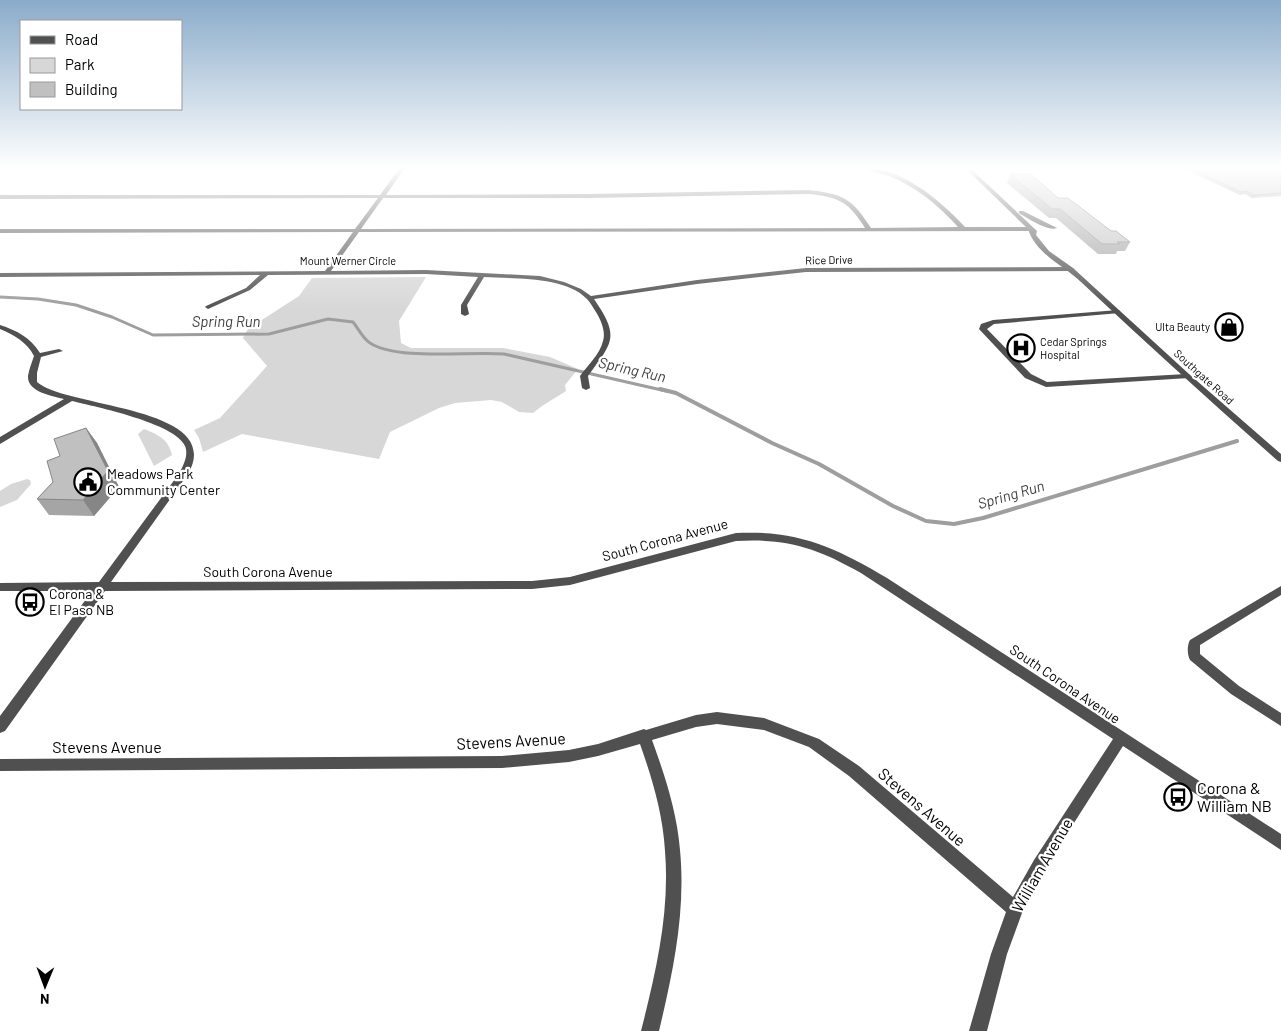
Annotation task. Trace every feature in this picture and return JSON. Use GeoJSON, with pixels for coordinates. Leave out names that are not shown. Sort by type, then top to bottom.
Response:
{"type":"FeatureCollection","features":[{"type":"Feature","properties":{"kind":"street"},"geometry":{"type":"LineString","coordinates":[[327,272],[368,215]]}},
{"type":"Feature","properties":{"kind":"street"},"geometry":{"type":"LineString","coordinates":[[860,215],[869,229]]}},
{"type":"Feature","properties":{"kind":"street"},"geometry":{"type":"LineString","coordinates":[[952,215],[964,229]]}},
{"type":"Feature","properties":{"kind":"street","name":"Southgate Road"},"geometry":{"type":"LineString","coordinates":[[1017,215],[1049,243]]}},
{"type":"Feature","properties":{"kind":"street"},"geometry":{"type":"LineString","coordinates":[[1026,215],[1054,228]]}},
{"type":"Feature","properties":{"kind":"street"},"geometry":{"type":"LineString","coordinates":[[0,231],[1031,229]]}},
{"type":"Feature","properties":{"kind":"street","name":"Southgate Road"},"geometry":{"type":"LineString","coordinates":[[1031,229],[1033,236],[1062,264],[1071,268],[1186,376],[1281,459]]}},
{"type":"Feature","properties":{"kind":"street","name":"Southgate Road"},"geometry":{"type":"LineString","coordinates":[[1055,249],[1072,264],[1071,268]]}},
{"type":"Feature","properties":{"kind":"street","name":"Rice Drive"},"geometry":{"type":"LineString","coordinates":[[590,298],[697,282],[791,271],[1071,268]]}},
{"type":"Feature","properties":{"kind":"street","name":"Mount Werner Circle"},"geometry":{"type":"LineString","coordinates":[[0,275],[426,272],[524,276],[553,281],[579,290],[590,298],[603,317],[608,334],[603,351],[584,376],[586,388]]}},
{"type":"Feature","properties":{"kind":"street"},"geometry":{"type":"LineString","coordinates":[[130,280],[137,273]]}},
{"type":"Feature","properties":{"kind":"street"},"geometry":{"type":"LineString","coordinates":[[208,307],[248,289],[266,273]]}},
{"type":"Feature","properties":{"kind":"street"},"geometry":{"type":"LineString","coordinates":[[465,314],[464,305],[483,274]]}},
{"type":"Feature","properties":{"kind":"street"},"geometry":{"type":"LineString","coordinates":[[553,281],[562,274]]}},
{"type":"Feature","properties":{"kind":"street"},"geometry":{"type":"LineString","coordinates":[[1118,312],[993,322],[984,326],[983,329],[1028,376],[1046,385],[1186,376]]}},
{"type":"Feature","properties":{"kind":"street"},"geometry":{"type":"LineString","coordinates":[[0,327],[12,331],[34,348],[38,356],[32,376],[34,382],[45,390],[169,426],[184,437],[189,444],[191,452],[189,462],[181,477],[0,727]]}},
{"type":"Feature","properties":{"kind":"street"},"geometry":{"type":"LineString","coordinates":[[38,356],[59,351]]}},
{"type":"Feature","properties":{"kind":"street"},"geometry":{"type":"LineString","coordinates":[[0,441],[71,398]]}},
{"type":"Feature","properties":{"kind":"street","name":"South Corona Avenue"},"geometry":{"type":"LineString","coordinates":[[0,587],[101,588],[554,584],[715,541],[756,535],[774,536],[815,545],[855,564],[1281,843]]}},
{"type":"Feature","properties":{"kind":"street"},"geometry":{"type":"LineString","coordinates":[[1281,590],[1194,643],[1194,656],[1235,690],[1281,720]]}},
{"type":"Feature","properties":{"kind":"street","name":"Stevens Avenue"},"geometry":{"type":"LineString","coordinates":[[0,765],[502,762],[569,756],[598,750],[696,721],[717,718],[764,724],[814,743],[854,771],[1015,909]]}},
{"type":"Feature","properties":{"kind":"street"},"geometry":{"type":"LineString","coordinates":[[644,735],[661,786],[669,824],[673,856],[674,892],[666,965],[650,1031]]}},
{"type":"Feature","properties":{"kind":"street","name":"William Avenue"},"geometry":{"type":"LineString","coordinates":[[978,1031],[999,954],[1015,909],[1039,865],[1121,738]]}},
{"type":"Feature","properties":{"kind":"green space"},"geometry":{"type":"Polygon","coordinates":[[[426,277],[399,321],[401,343],[411,348],[503,348],[550,357],[578,369],[565,385],[566,391],[533,413],[519,412],[502,402],[491,400],[455,403],[439,408],[390,432],[379,459],[242,434],[203,452],[199,438],[194,430],[220,418],[267,366],[243,338],[248,329],[299,296],[312,278],[426,277]]]}},
{"type":"Feature","properties":{"kind":"green space"},"geometry":{"type":"Polygon","coordinates":[[[144,429],[162,438],[168,445],[172,455],[154,466],[138,434],[144,429]]]}},
{"type":"Feature","properties":{"kind":"green space"},"geometry":{"type":"Polygon","coordinates":[[[27,479],[30,480],[31,484],[17,500],[0,507],[0,491],[11,484],[27,479]]]}},
{"type":"Feature","properties":{"kind":"building"},"geometry":{"type":"Polygon","coordinates":[[[1067,215],[1090,215],[1111,231],[1116,231],[1130,242],[1102,244],[1067,215]]]}},
{"type":"Feature","properties":{"kind":"building"},"geometry":{"type":"Polygon","coordinates":[[[86,428],[108,471],[83,500],[37,499],[53,482],[47,461],[60,456],[54,439],[86,428]]]}},
{"type":"Feature","properties":{"kind":"waterway","name":"Spring Run"},"geometry":{"type":"LineString","coordinates":[[0,297],[38,299],[76,305],[112,317],[153,335],[269,334],[328,319],[353,322],[367,341],[382,349],[415,354],[504,354],[666,391]]}},
{"type":"Feature","properties":{"kind":"waterway","name":"Spring Run"},"geometry":{"type":"LineString","coordinates":[[660,389],[676,393],[772,443],[819,464],[893,506],[926,521],[954,524],[983,518],[1237,441]]}},
{"type":"Feature","properties":{"kind":"place","name":"Ulta Beauty"},"geometry":{"type":"Point","coordinates":[1229,327]}},
{"type":"Feature","properties":{"kind":"place","name":"Cedar Springs Hospital"},"geometry":{"type":"Point","coordinates":[1021,348]}},
{"type":"Feature","properties":{"kind":"place","name":"Meadows Park Community Center"},"geometry":{"type":"Point","coordinates":[88,482]}},
{"type":"Feature","properties":{"kind":"place","name":"Corona & El Paso NB"},"geometry":{"type":"Point","coordinates":[30,602]}},
{"type":"Feature","properties":{"kind":"place","name":"Corona & William NB"},"geometry":{"type":"Point","coordinates":[1178,797]}}]}
